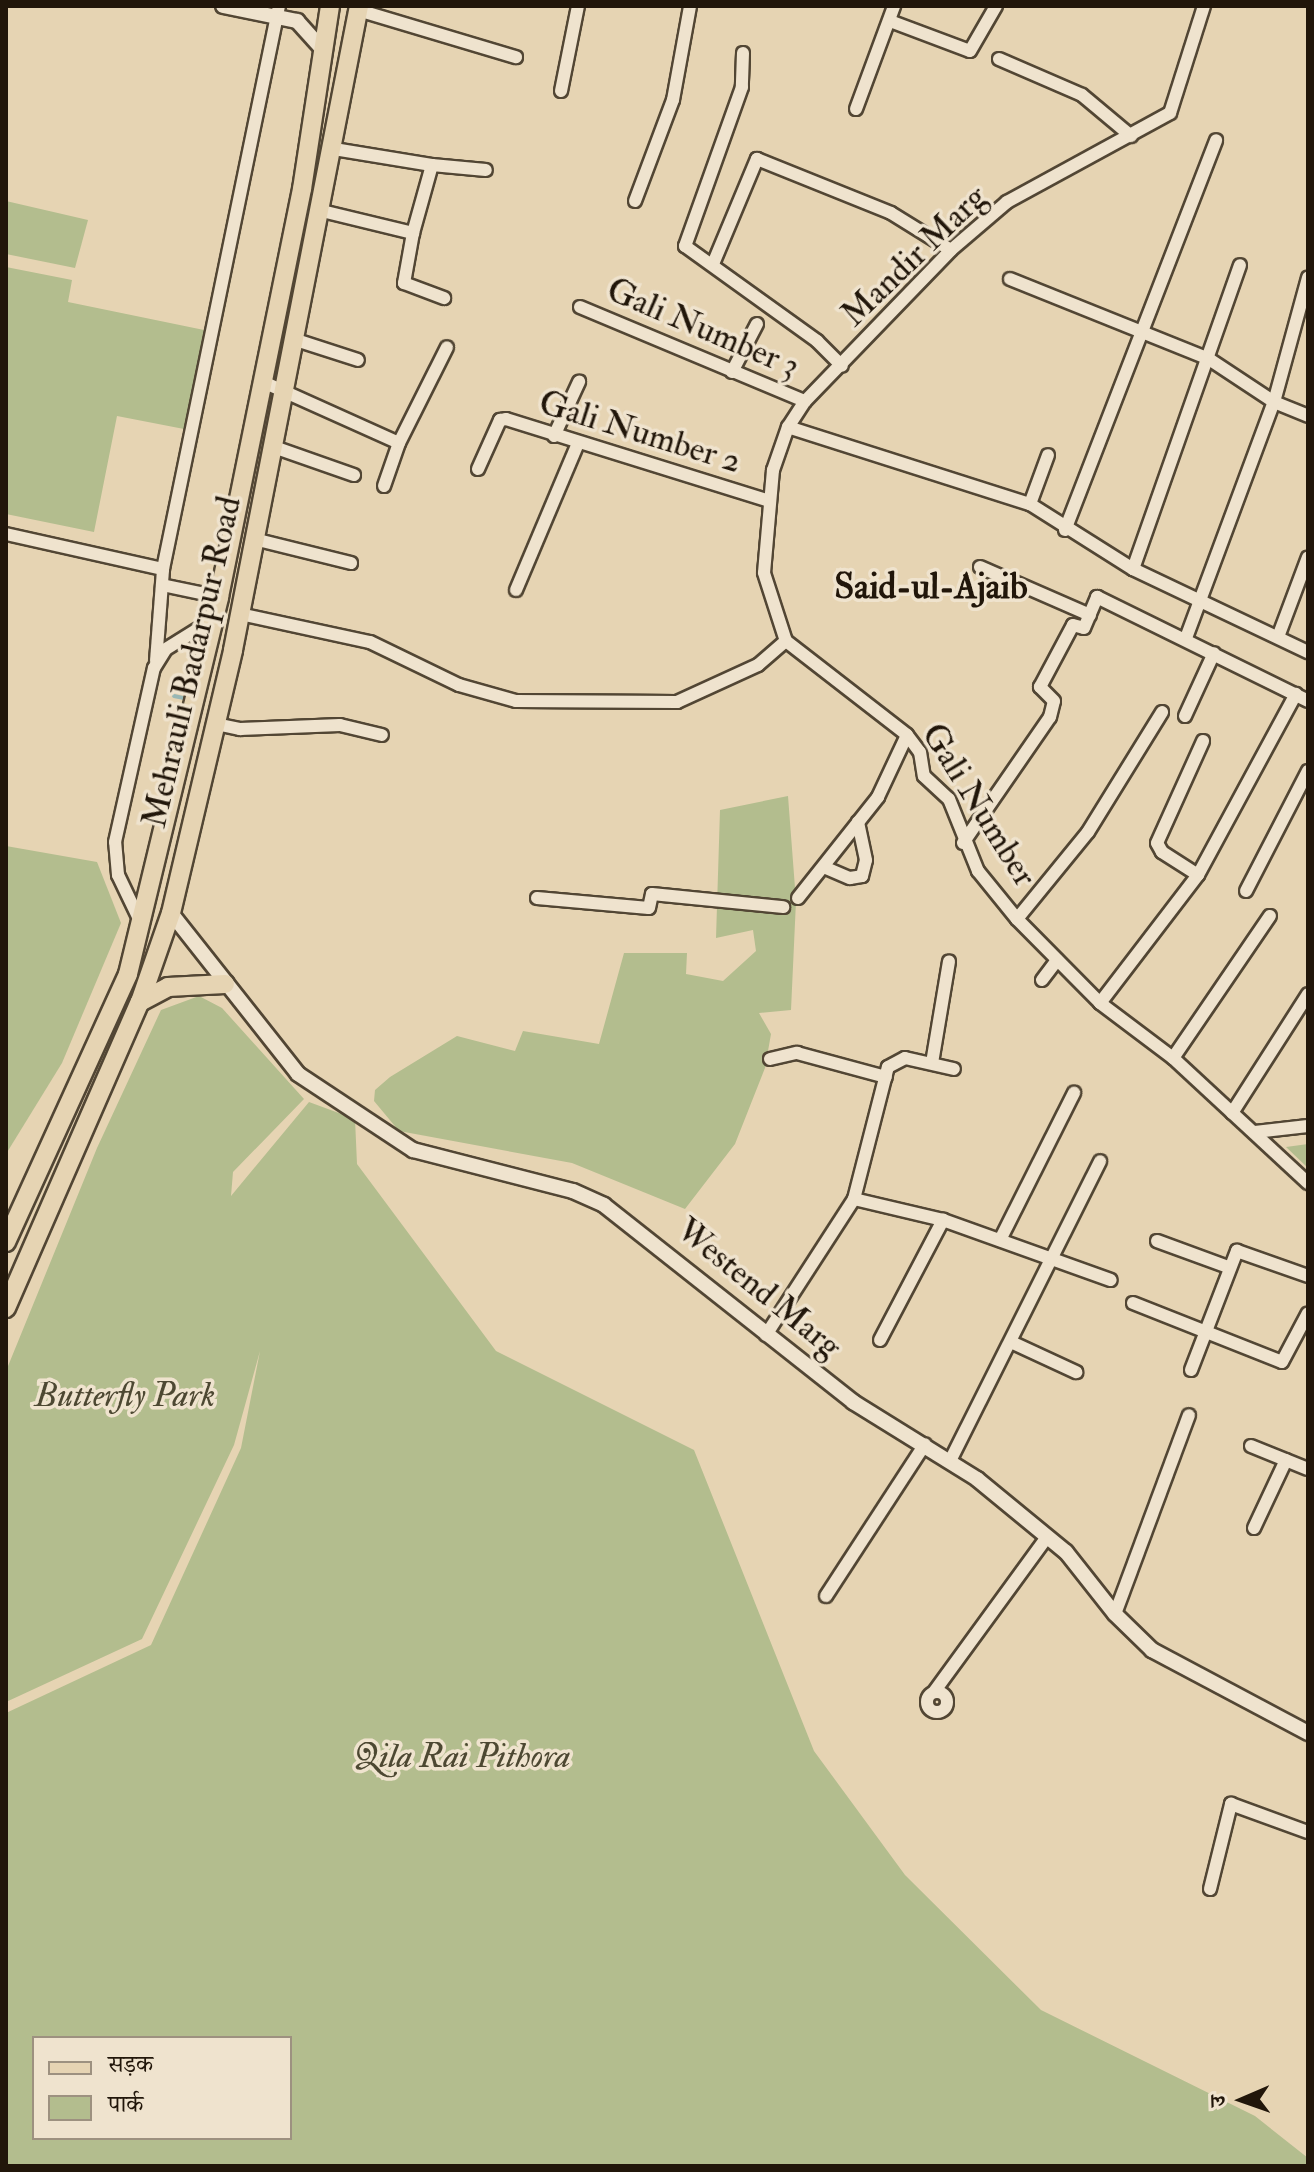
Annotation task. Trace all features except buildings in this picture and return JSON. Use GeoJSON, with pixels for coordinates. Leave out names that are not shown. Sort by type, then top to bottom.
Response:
{"type":"FeatureCollection","features":[{"type":"Feature","properties":{"kind":"main road","name":"Mehrauli Badarpur Road"},"geometry":{"type":"LineString","coordinates":[[6,1242],[128,974],[219,597],[302,189],[330,6]]}},
{"type":"Feature","properties":{"kind":"main road","name":"Mehrauli Badarpur Road"},"geometry":{"type":"LineString","coordinates":[[6,1308],[140,1002],[171,913],[240,614],[271,446],[322,211],[358,8]]}},
{"type":"Feature","properties":{"kind":"main road"},"geometry":{"type":"LineString","coordinates":[[140,1002],[168,987],[225,984]]}},
{"type":"Feature","properties":{"kind":"street"},"geometry":{"type":"LineString","coordinates":[[223,6],[278,10],[305,26],[323,50]]}},
{"type":"Feature","properties":{"kind":"street"},"geometry":{"type":"LineString","coordinates":[[561,91],[578,6]]}},
{"type":"Feature","properties":{"kind":"street"},"geometry":{"type":"LineString","coordinates":[[635,201],[673,100],[690,6]]}},
{"type":"Feature","properties":{"kind":"street"},"geometry":{"type":"LineString","coordinates":[[856,109],[894,6]]}},
{"type":"Feature","properties":{"kind":"street"},"geometry":{"type":"LineString","coordinates":[[890,21],[970,51],[996,6]]}},
{"type":"Feature","properties":{"kind":"street","name":"Mandir Marg"},"geometry":{"type":"LineString","coordinates":[[788,427],[805,401],[951,250],[1007,202],[1131,136],[1176,106],[1204,6]]}},
{"type":"Feature","properties":{"kind":"street"},"geometry":{"type":"LineString","coordinates":[[358,8],[516,57]]}},
{"type":"Feature","properties":{"kind":"street"},"geometry":{"type":"LineString","coordinates":[[141,923],[118,875],[115,842],[156,661],[163,569],[278,10]]}},
{"type":"Feature","properties":{"kind":"street"},"geometry":{"type":"LineString","coordinates":[[743,53],[742,87],[686,239],[688,249],[817,341],[842,366]]}},
{"type":"Feature","properties":{"kind":"street"},"geometry":{"type":"LineString","coordinates":[[999,59],[1082,95],[1131,136]]}},
{"type":"Feature","properties":{"kind":"street"},"geometry":{"type":"LineString","coordinates":[[1065,530],[1216,140]]}},
{"type":"Feature","properties":{"kind":"street"},"geometry":{"type":"LineString","coordinates":[[334,149],[432,165],[486,170]]}},
{"type":"Feature","properties":{"kind":"street"},"geometry":{"type":"LineString","coordinates":[[713,264],[757,159],[891,213],[951,250]]}},
{"type":"Feature","properties":{"kind":"street"},"geometry":{"type":"LineString","coordinates":[[432,165],[413,233],[404,283],[444,298]]}},
{"type":"Feature","properties":{"kind":"street"},"geometry":{"type":"LineString","coordinates":[[322,211],[413,233]]}},
{"type":"Feature","properties":{"kind":"street"},"geometry":{"type":"LineString","coordinates":[[1133,569],[1240,265]]}},
{"type":"Feature","properties":{"kind":"street"},"geometry":{"type":"LineString","coordinates":[[1186,638],[1274,402],[1308,278]]}},
{"type":"Feature","properties":{"kind":"street"},"geometry":{"type":"LineString","coordinates":[[1010,279],[1209,359],[1274,402],[1308,416]]}},
{"type":"Feature","properties":{"kind":"street","name":"Gali Number 3"},"geometry":{"type":"LineString","coordinates":[[580,307],[805,401]]}},
{"type":"Feature","properties":{"kind":"street"},"geometry":{"type":"LineString","coordinates":[[732,372],[757,324]]}},
{"type":"Feature","properties":{"kind":"street"},"geometry":{"type":"LineString","coordinates":[[293,339],[358,360]]}},
{"type":"Feature","properties":{"kind":"street"},"geometry":{"type":"LineString","coordinates":[[384,486],[399,443],[447,347]]}},
{"type":"Feature","properties":{"kind":"street"},"geometry":{"type":"LineString","coordinates":[[261,381],[399,443]]}},
{"type":"Feature","properties":{"kind":"street"},"geometry":{"type":"LineString","coordinates":[[554,436],[579,382]]}},
{"type":"Feature","properties":{"kind":"street","name":"Gali Number 2"},"geometry":{"type":"LineString","coordinates":[[478,469],[502,418],[770,501]]}},
{"type":"Feature","properties":{"kind":"street"},"geometry":{"type":"LineString","coordinates":[[240,614],[370,642],[459,685],[516,701],[677,702],[758,665],[786,641],[764,573],[770,501],[788,427],[1030,504],[1065,530],[1133,569],[1308,652]]}},
{"type":"Feature","properties":{"kind":"street"},"geometry":{"type":"LineString","coordinates":[[516,590],[578,443]]}},
{"type":"Feature","properties":{"kind":"street"},"geometry":{"type":"LineString","coordinates":[[271,446],[354,475]]}},
{"type":"Feature","properties":{"kind":"street"},"geometry":{"type":"LineString","coordinates":[[1030,504],[1048,455]]}},
{"type":"Feature","properties":{"kind":"street"},"geometry":{"type":"LineString","coordinates":[[6,534],[163,569]]}},
{"type":"Feature","properties":{"kind":"street"},"geometry":{"type":"LineString","coordinates":[[254,539],[351,563]]}},
{"type":"Feature","properties":{"kind":"street"},"geometry":{"type":"LineString","coordinates":[[1278,637],[1308,557]]}},
{"type":"Feature","properties":{"kind":"street"},"geometry":{"type":"LineString","coordinates":[[980,567],[1090,615]]}},
{"type":"Feature","properties":{"kind":"street"},"geometry":{"type":"LineString","coordinates":[[162,585],[219,597]]}},
{"type":"Feature","properties":{"kind":"street"},"geometry":{"type":"LineString","coordinates":[[963,843],[1050,717],[1054,701],[1040,687],[1073,625],[1084,628],[1097,597],[1186,638],[1308,701]]}},
{"type":"Feature","properties":{"kind":"street"},"geometry":{"type":"LineString","coordinates":[[156,661],[214,618]]}},
{"type":"Feature","properties":{"kind":"street","name":"Gali Number"},"geometry":{"type":"LineString","coordinates":[[786,641],[907,735],[920,752],[924,776],[949,799],[963,843],[978,871],[1017,919],[1100,1003],[1173,1058],[1308,1183]]}},
{"type":"Feature","properties":{"kind":"street"},"geometry":{"type":"LineString","coordinates":[[1185,716],[1214,653]]}},
{"type":"Feature","properties":{"kind":"street"},"geometry":{"type":"LineString","coordinates":[[1100,1003],[1198,875],[1296,694]]}},
{"type":"Feature","properties":{"kind":"street"},"geometry":{"type":"LineString","coordinates":[[1017,919],[1088,832],[1162,712]]}},
{"type":"Feature","properties":{"kind":"street"},"geometry":{"type":"LineString","coordinates":[[216,724],[240,729],[340,725],[382,735]]}},
{"type":"Feature","properties":{"kind":"street"},"geometry":{"type":"LineString","coordinates":[[798,898],[826,868],[878,797],[907,735]]}},
{"type":"Feature","properties":{"kind":"street"},"geometry":{"type":"LineString","coordinates":[[1198,875],[1162,852],[1157,843],[1203,741]]}},
{"type":"Feature","properties":{"kind":"street"},"geometry":{"type":"LineString","coordinates":[[1246,891],[1308,771]]}},
{"type":"Feature","properties":{"kind":"street"},"geometry":{"type":"LineString","coordinates":[[826,868],[850,878],[862,876],[866,860],[858,822]]}},
{"type":"Feature","properties":{"kind":"street"},"geometry":{"type":"LineString","coordinates":[[537,898],[649,908],[652,894],[783,907]]}},
{"type":"Feature","properties":{"kind":"street","name":"Westend Marg"},"geometry":{"type":"LineString","coordinates":[[171,913],[292,1069],[413,1150],[443,1161],[573,1191],[604,1205],[853,1402],[951,1459],[1066,1552],[1115,1614],[1152,1650],[1308,1733]]}},
{"type":"Feature","properties":{"kind":"street"},"geometry":{"type":"LineString","coordinates":[[1173,1058],[1270,916]]}},
{"type":"Feature","properties":{"kind":"street"},"geometry":{"type":"LineString","coordinates":[[1042,980],[1057,960]]}},
{"type":"Feature","properties":{"kind":"street"},"geometry":{"type":"LineString","coordinates":[[932,1063],[949,961]]}},
{"type":"Feature","properties":{"kind":"street"},"geometry":{"type":"LineString","coordinates":[[1232,1113],[1304,1013],[1308,994]]}},
{"type":"Feature","properties":{"kind":"street"},"geometry":{"type":"LineString","coordinates":[[770,1059],[797,1053],[886,1077]]}},
{"type":"Feature","properties":{"kind":"street"},"geometry":{"type":"LineString","coordinates":[[766,1335],[854,1199],[888,1067],[905,1058],[954,1069]]}},
{"type":"Feature","properties":{"kind":"street"},"geometry":{"type":"LineString","coordinates":[[1000,1240],[1074,1093]]}},
{"type":"Feature","properties":{"kind":"street"},"geometry":{"type":"LineString","coordinates":[[1255,1132],[1308,1126]]}},
{"type":"Feature","properties":{"kind":"street"},"geometry":{"type":"LineString","coordinates":[[951,1459],[1011,1342],[1049,1257],[1100,1161]]}},
{"type":"Feature","properties":{"kind":"street"},"geometry":{"type":"LineString","coordinates":[[854,1199],[943,1220],[1111,1280]]}},
{"type":"Feature","properties":{"kind":"street"},"geometry":{"type":"LineString","coordinates":[[880,1340],[943,1220]]}},
{"type":"Feature","properties":{"kind":"street"},"geometry":{"type":"LineString","coordinates":[[1157,1241],[1228,1267]]}},
{"type":"Feature","properties":{"kind":"street"},"geometry":{"type":"LineString","coordinates":[[1191,1370],[1228,1267],[1237,1251],[1308,1276]]}},
{"type":"Feature","properties":{"kind":"street"},"geometry":{"type":"LineString","coordinates":[[1133,1303],[1282,1362],[1308,1313]]}},
{"type":"Feature","properties":{"kind":"street"},"geometry":{"type":"LineString","coordinates":[[1011,1342],[1076,1372]]}},
{"type":"Feature","properties":{"kind":"street"},"geometry":{"type":"LineString","coordinates":[[1115,1614],[1189,1415]]}},
{"type":"Feature","properties":{"kind":"street"},"geometry":{"type":"LineString","coordinates":[[826,1596],[925,1444]]}},
{"type":"Feature","properties":{"kind":"street"},"geometry":{"type":"LineString","coordinates":[[1251,1446],[1308,1469]]}},
{"type":"Feature","properties":{"kind":"street"},"geometry":{"type":"LineString","coordinates":[[1254,1528],[1286,1460]]}},
{"type":"Feature","properties":{"kind":"street"},"geometry":{"type":"LineString","coordinates":[[934,1692],[1047,1537]]}},
{"type":"Feature","properties":{"kind":"street"},"geometry":{"type":"LineString","coordinates":[[1210,1889],[1231,1804],[1308,1832]]}},
{"type":"Feature","properties":{"kind":"green space"},"geometry":{"type":"Polygon","coordinates":[[[6,201],[88,220],[75,268],[6,254],[6,201]]]}},
{"type":"Feature","properties":{"kind":"green space"},"geometry":{"type":"Polygon","coordinates":[[[6,267],[72,280],[68,302],[204,330],[184,429],[117,416],[94,532],[6,514],[6,267]]]}},
{"type":"Feature","properties":{"kind":"green space"},"geometry":{"type":"Polygon","coordinates":[[[788,796],[796,901],[791,1010],[759,1013],[771,1034],[765,1068],[735,1144],[685,1209],[572,1163],[399,1131],[374,1101],[375,1090],[390,1077],[457,1036],[515,1051],[523,1031],[599,1044],[624,953],[687,953],[686,974],[723,981],[756,951],[753,930],[716,938],[720,810],[788,796]]]}},
{"type":"Feature","properties":{"kind":"green space"},"geometry":{"type":"Polygon","coordinates":[[[6,846],[97,862],[121,923],[62,1063],[6,1154],[6,846]]]}},
{"type":"Feature","properties":{"kind":"green space","name":"Qila Rai Pithora"},"geometry":{"type":"Polygon","coordinates":[[[199,996],[222,1008],[304,1099],[233,1172],[231,1196],[309,1102],[355,1119],[357,1164],[496,1351],[694,1450],[814,1751],[905,1875],[1041,2010],[1255,2116],[1308,2158],[1307,2166],[6,2166],[6,1713],[151,1645],[241,1448],[260,1351],[234,1445],[142,1639],[6,1702],[6,1371],[97,1148],[161,1010],[199,996]]]}},
{"type":"Feature","properties":{"kind":"green space"},"geometry":{"type":"Polygon","coordinates":[[[1308,1144],[1308,1168],[1286,1147],[1308,1144]]]}},
{"type":"Feature","properties":{"kind":"waterway"},"geometry":{"type":"LineString","coordinates":[[174,696],[188,699]]}},
{"type":"Feature","properties":{"kind":"district","name":"Said-ul-Ajaib"},"geometry":{"type":"Point","coordinates":[931,587]}},
{"type":"Feature","properties":{"kind":"park label","name":"Butterfly Park"},"geometry":{"type":"Point","coordinates":[125,1396]}}]}
